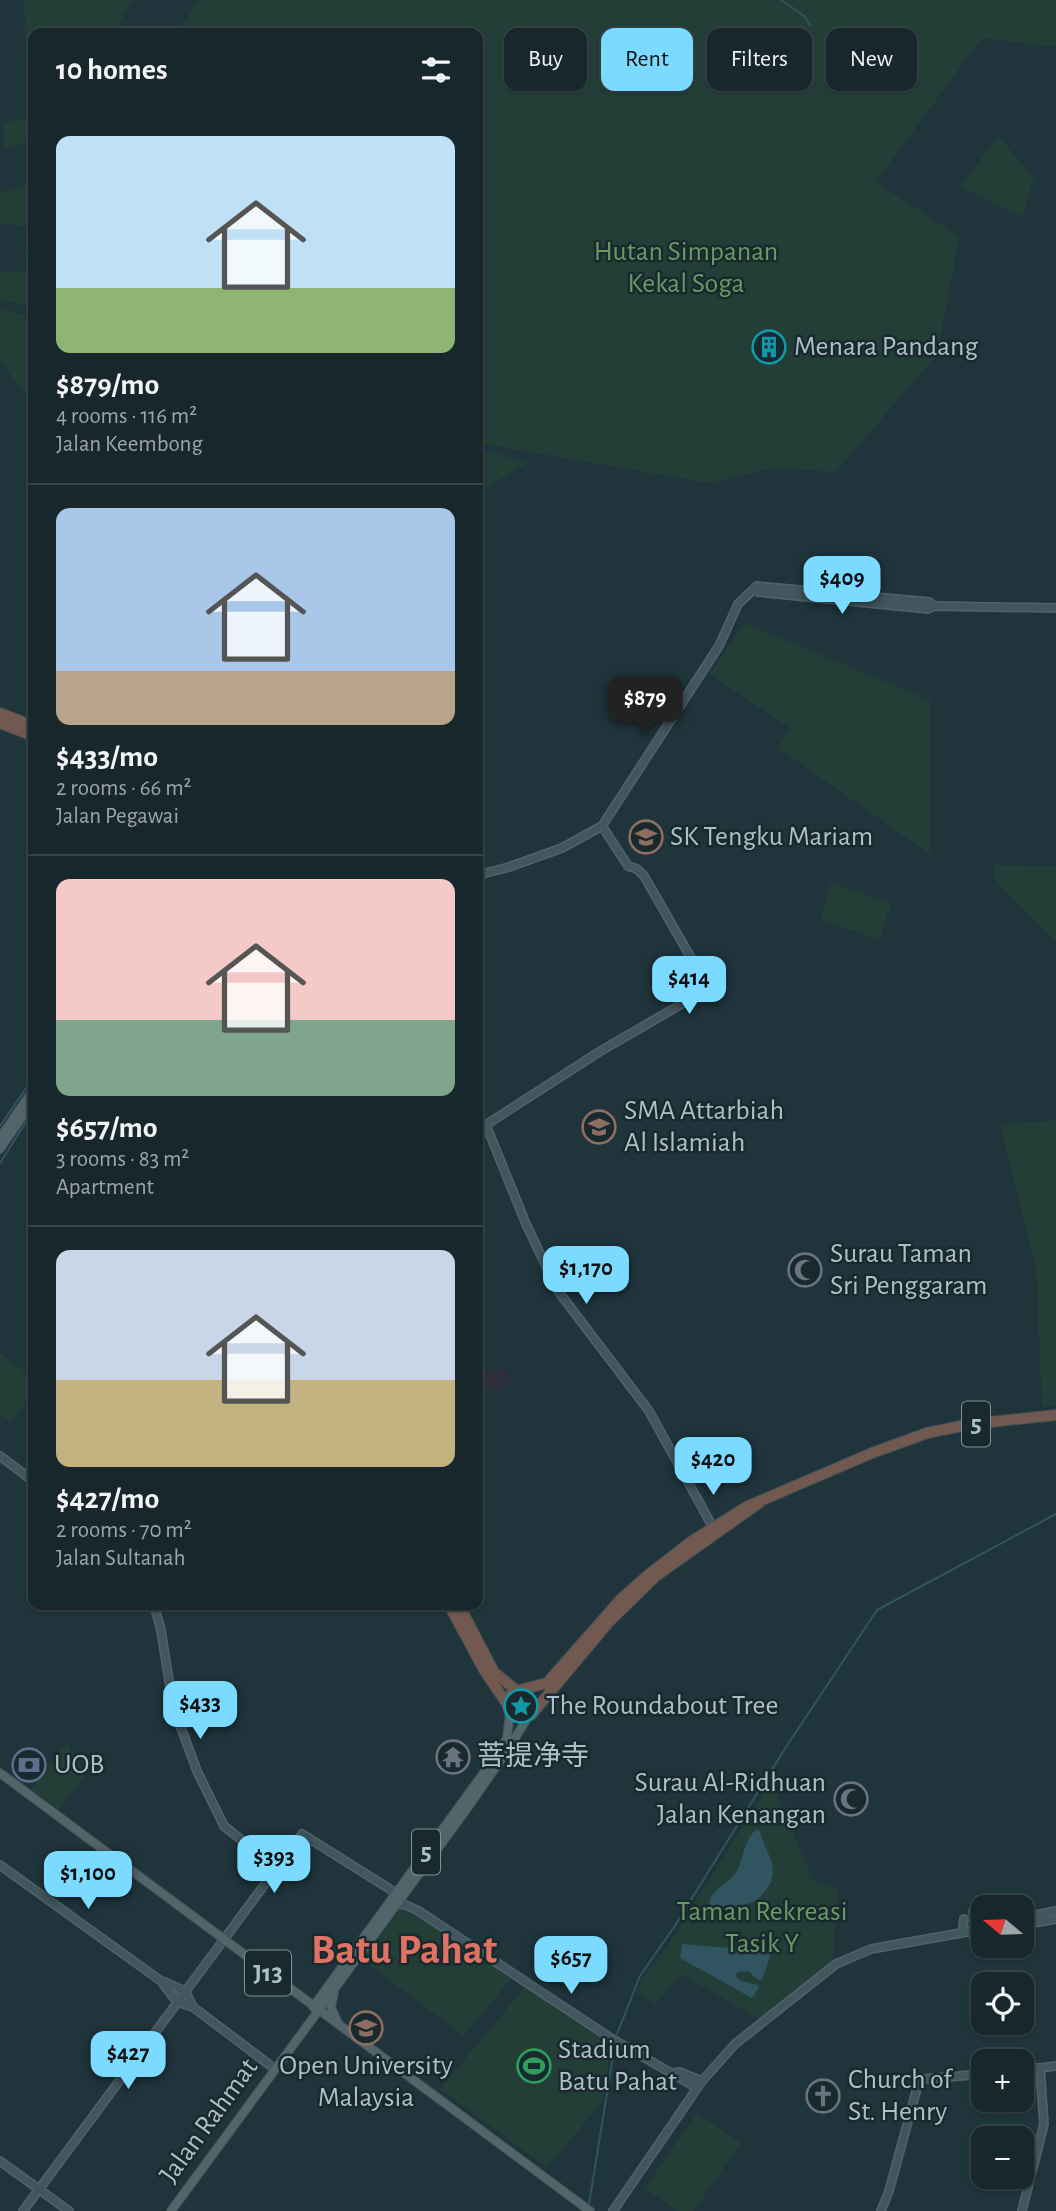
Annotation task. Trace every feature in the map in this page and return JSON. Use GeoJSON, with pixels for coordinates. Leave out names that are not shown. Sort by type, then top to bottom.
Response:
{"type":"FeatureCollection","features":[{"type":"Feature","properties":{"kind":"highway"},"geometry":{"type":"LineString","coordinates":[[0,713],[28,724]]}},
{"type":"Feature","properties":{"kind":"highway"},"geometry":{"type":"LineString","coordinates":[[0,723],[28,734]]}},
{"type":"Feature","properties":{"kind":"highway","name":"5"},"geometry":{"type":"LineString","coordinates":[[527,1717],[625,1605],[656,1576],[746,1507],[927,1433],[971,1424],[1056,1415]]}},
{"type":"Feature","properties":{"kind":"highway","name":"5"},"geometry":{"type":"LineString","coordinates":[[508,1708],[509,1696],[552,1680],[620,1600],[666,1560],[714,1530]]}},
{"type":"Feature","properties":{"kind":"highway"},"geometry":{"type":"LineString","coordinates":[[452,1610],[508,1708],[520,1718],[527,1717]]}},
{"type":"Feature","properties":{"kind":"highway"},"geometry":{"type":"LineString","coordinates":[[461,1610],[494,1672],[533,1695],[536,1708]]}},
{"type":"Feature","properties":{"kind":"main road"},"geometry":{"type":"LineString","coordinates":[[0,1138],[28,1097]]}},
{"type":"Feature","properties":{"kind":"main road"},"geometry":{"type":"LineString","coordinates":[[0,1149],[28,1108]]}},
{"type":"Feature","properties":{"kind":"main road","name":"Jalan Rahmat"},"geometry":{"type":"LineString","coordinates":[[316,2008],[396,1905],[401,1892],[505,1743],[508,1708]]}},
{"type":"Feature","properties":{"kind":"main road","name":"Jalan Rahmat"},"geometry":{"type":"LineString","coordinates":[[171,2211],[316,2008],[509,1748],[527,1717]]}},
{"type":"Feature","properties":{"kind":"main road","name":"J13"},"geometry":{"type":"LineString","coordinates":[[0,1773],[316,2008]]}},
{"type":"Feature","properties":{"kind":"main road"},"geometry":{"type":"LineString","coordinates":[[340,1980],[331,2000],[331,2007],[341,2027]]}},
{"type":"Feature","properties":{"kind":"main road"},"geometry":{"type":"LineString","coordinates":[[316,2008],[590,2211]]}},
{"type":"Feature","properties":{"kind":"street"},"geometry":{"type":"LineString","coordinates":[[483,874],[562,848],[603,826],[719,646],[738,604],[757,586],[929,602],[934,606],[1056,608]]}},
{"type":"Feature","properties":{"kind":"street"},"geometry":{"type":"LineString","coordinates":[[483,1127],[599,1052],[685,1002],[700,986],[702,977],[650,885],[637,869],[628,866],[603,826]]}},
{"type":"Feature","properties":{"kind":"street"},"geometry":{"type":"LineString","coordinates":[[486,1125],[526,1224],[558,1291],[649,1412],[714,1530]]}},
{"type":"Feature","properties":{"kind":"street"},"geometry":{"type":"LineString","coordinates":[[0,1456],[28,1477]]}},
{"type":"Feature","properties":{"kind":"street"},"geometry":{"type":"LineString","coordinates":[[155,1610],[173,1706],[197,1771],[224,1826],[276,1868]]}},
{"type":"Feature","properties":{"kind":"street"},"geometry":{"type":"LineString","coordinates":[[23,2211],[302,1834],[401,1892],[417,1910]]}},
{"type":"Feature","properties":{"kind":"street"},"geometry":{"type":"LineString","coordinates":[[0,1865],[161,1981],[185,1991],[193,2007]]}},
{"type":"Feature","properties":{"kind":"street"},"geometry":{"type":"LineString","coordinates":[[396,1905],[403,1904],[417,1910],[583,2021],[673,2073],[679,2072],[699,2084]]}},
{"type":"Feature","properties":{"kind":"street"},"geometry":{"type":"LineString","coordinates":[[1034,1916],[1056,1911]]}},
{"type":"Feature","properties":{"kind":"street"},"geometry":{"type":"LineString","coordinates":[[964,1919],[963,1926],[967,1932]]}},
{"type":"Feature","properties":{"kind":"street"},"geometry":{"type":"LineString","coordinates":[[1034,1923],[1056,1919]]}},
{"type":"Feature","properties":{"kind":"street"},"geometry":{"type":"LineString","coordinates":[[613,2211],[699,2084],[735,2044],[836,1964],[870,1949],[971,1931]]}},
{"type":"Feature","properties":{"kind":"street"},"geometry":{"type":"LineString","coordinates":[[161,1981],[177,2002],[193,2007],[275,2069]]}},
{"type":"Feature","properties":{"kind":"street"},"geometry":{"type":"LineString","coordinates":[[1034,2068],[1056,2066]]}},
{"type":"Feature","properties":{"kind":"street"},"geometry":{"type":"LineString","coordinates":[[1022,2211],[1044,2124],[1040,2067]]}},
{"type":"Feature","properties":{"kind":"street"},"geometry":{"type":"LineString","coordinates":[[881,2211],[918,2084],[923,2079],[971,2075]]}},
{"type":"Feature","properties":{"kind":"street"},"geometry":{"type":"LineString","coordinates":[[0,2161],[69,2211]]}},
{"type":"Feature","properties":{"kind":"shaded area"},"geometry":{"type":"Polygon","coordinates":[[[507,1368],[512,1384],[483,1393],[483,1373],[507,1368]]]}},
{"type":"Feature","properties":{"kind":"green space"},"geometry":{"type":"Polygon","coordinates":[[[24,0],[133,0],[117,28],[28,28],[28,117],[24,0]]]}},
{"type":"Feature","properties":{"kind":"green space","name":"Hutan Simpanan Kekal Soga"},"geometry":{"type":"Polygon","coordinates":[[[197,0],[1056,0],[1056,47],[982,38],[876,182],[959,236],[938,353],[836,472],[772,468],[708,483],[483,444],[483,28],[181,28],[197,0]]]}},
{"type":"Feature","properties":{"kind":"green space"},"geometry":{"type":"Polygon","coordinates":[[[28,117],[28,142],[5,149],[3,123],[28,117]]]}},
{"type":"Feature","properties":{"kind":"green space"},"geometry":{"type":"Polygon","coordinates":[[[998,136],[1034,177],[1023,217],[960,187],[998,136]]]}},
{"type":"Feature","properties":{"kind":"green space"},"geometry":{"type":"Polygon","coordinates":[[[28,184],[28,228],[0,223],[0,193],[28,184]]]}},
{"type":"Feature","properties":{"kind":"green space"},"geometry":{"type":"Polygon","coordinates":[[[28,234],[28,256],[24,258],[28,234]]]}},
{"type":"Feature","properties":{"kind":"green space"},"geometry":{"type":"Polygon","coordinates":[[[0,272],[28,272],[28,307],[0,299],[0,272]]]}},
{"type":"Feature","properties":{"kind":"green space"},"geometry":{"type":"Polygon","coordinates":[[[0,308],[28,316],[28,397],[0,361],[0,308]]]}},
{"type":"Feature","properties":{"kind":"green space"},"geometry":{"type":"Polygon","coordinates":[[[483,450],[528,463],[483,489],[483,450]]]}},
{"type":"Feature","properties":{"kind":"green space"},"geometry":{"type":"Polygon","coordinates":[[[744,623],[930,700],[931,855],[778,748],[790,728],[709,674],[744,623]]]}},
{"type":"Feature","properties":{"kind":"green space"},"geometry":{"type":"Polygon","coordinates":[[[995,865],[1056,866],[1056,942],[998,883],[994,876],[995,865]]]}},
{"type":"Feature","properties":{"kind":"green space"},"geometry":{"type":"Polygon","coordinates":[[[831,883],[891,903],[879,939],[820,920],[831,883]]]}},
{"type":"Feature","properties":{"kind":"green space"},"geometry":{"type":"Polygon","coordinates":[[[1056,1120],[1056,1406],[1042,1407],[1036,1268],[1000,1125],[1056,1120]]]}},
{"type":"Feature","properties":{"kind":"green space"},"geometry":{"type":"Polygon","coordinates":[[[0,1353],[28,1374],[28,1400],[11,1422],[0,1414],[0,1353]]]}},
{"type":"Feature","properties":{"kind":"green space"},"geometry":{"type":"Polygon","coordinates":[[[522,1694],[529,1697],[532,1704],[529,1711],[522,1714],[515,1711],[512,1704],[515,1697],[522,1694]]]}},
{"type":"Feature","properties":{"kind":"green space"},"geometry":{"type":"Polygon","coordinates":[[[67,1742],[86,1774],[59,1810],[31,1789],[67,1742]]]}},
{"type":"Feature","properties":{"kind":"green space","name":"Taman Rekreasi Tasik Y"},"geometry":{"type":"Polygon","coordinates":[[[771,1781],[813,1880],[839,1890],[832,1964],[759,2019],[682,1975],[655,2004],[636,1993],[643,1977],[672,1939],[771,1781]]]}},
{"type":"Feature","properties":{"kind":"green space"},"geometry":{"type":"Polygon","coordinates":[[[401,1909],[411,1911],[511,1979],[464,2036],[362,1960],[401,1909]]]}},
{"type":"Feature","properties":{"kind":"green space","name":"Stadium Batu Pahat"},"geometry":{"type":"Polygon","coordinates":[[[525,1987],[611,2042],[603,2101],[547,2168],[440,2089],[525,1987]]]}},
{"type":"Feature","properties":{"kind":"green space"},"geometry":{"type":"Polygon","coordinates":[[[697,2113],[741,2143],[694,2211],[677,2211],[645,2188],[697,2113]]]}},
{"type":"Feature","properties":{"kind":"water"},"geometry":{"type":"Polygon","coordinates":[[[757,1829],[772,1864],[772,1878],[768,1887],[761,1896],[748,1904],[711,1906],[709,1903],[713,1894],[735,1874],[746,1845],[757,1829]]]}},
{"type":"Feature","properties":{"kind":"water"},"geometry":{"type":"Polygon","coordinates":[[[682,1944],[771,1954],[762,1980],[758,1980],[748,1971],[738,1972],[735,1976],[741,1981],[758,1985],[752,1998],[680,1958],[682,1944]]]}},
{"type":"Feature","properties":{"kind":"waterway"},"geometry":{"type":"LineString","coordinates":[[781,0],[804,16],[810,25]]}},
{"type":"Feature","properties":{"kind":"waterway"},"geometry":{"type":"LineString","coordinates":[[0,1126],[28,1085]]}},
{"type":"Feature","properties":{"kind":"waterway"},"geometry":{"type":"LineString","coordinates":[[0,1163],[28,1119]]}},
{"type":"Feature","properties":{"kind":"waterway"},"geometry":{"type":"LineString","coordinates":[[617,2034],[640,1976],[877,1610],[1056,1514]]}},
{"type":"Feature","properties":{"kind":"waterway"},"geometry":{"type":"LineString","coordinates":[[589,2204],[615,2044]]}},
{"type":"Feature","properties":{"kind":"place","name":"Menara Pandang"},"geometry":{"type":"Point","coordinates":[769,347]}},
{"type":"Feature","properties":{"kind":"place","name":"SK Tengku Mariam"},"geometry":{"type":"Point","coordinates":[646,837]}},
{"type":"Feature","properties":{"kind":"place","name":"SMA Attarbiah Al Islamiah"},"geometry":{"type":"Point","coordinates":[599,1127]}},
{"type":"Feature","properties":{"kind":"place","name":"Surau Taman Sri Penggaram"},"geometry":{"type":"Point","coordinates":[805,1270]}},
{"type":"Feature","properties":{"kind":"place","name":"The Roundabout Tree"},"geometry":{"type":"Point","coordinates":[521,1706]}},
{"type":"Feature","properties":{"kind":"place","name":"菩提净寺"},"geometry":{"type":"Point","coordinates":[453,1757]}},
{"type":"Feature","properties":{"kind":"place","name":"UOB"},"geometry":{"type":"Point","coordinates":[29,1765]}},
{"type":"Feature","properties":{"kind":"place","name":"Surau Al-Ridhuan Jalan Kenangan"},"geometry":{"type":"Point","coordinates":[851,1799]}},
{"type":"Feature","properties":{"kind":"place","name":"Open University Malaysia"},"geometry":{"type":"Point","coordinates":[366,2028]}},
{"type":"Feature","properties":{"kind":"place","name":"Stadium Batu Pahat"},"geometry":{"type":"Point","coordinates":[534,2066]}},
{"type":"Feature","properties":{"kind":"place","name":"Church of St. Henry"},"geometry":{"type":"Point","coordinates":[823,2096]}},
{"type":"Feature","properties":{"kind":"district","name":"Batu Pahat"},"geometry":{"type":"Point","coordinates":[404,1950]}}]}
